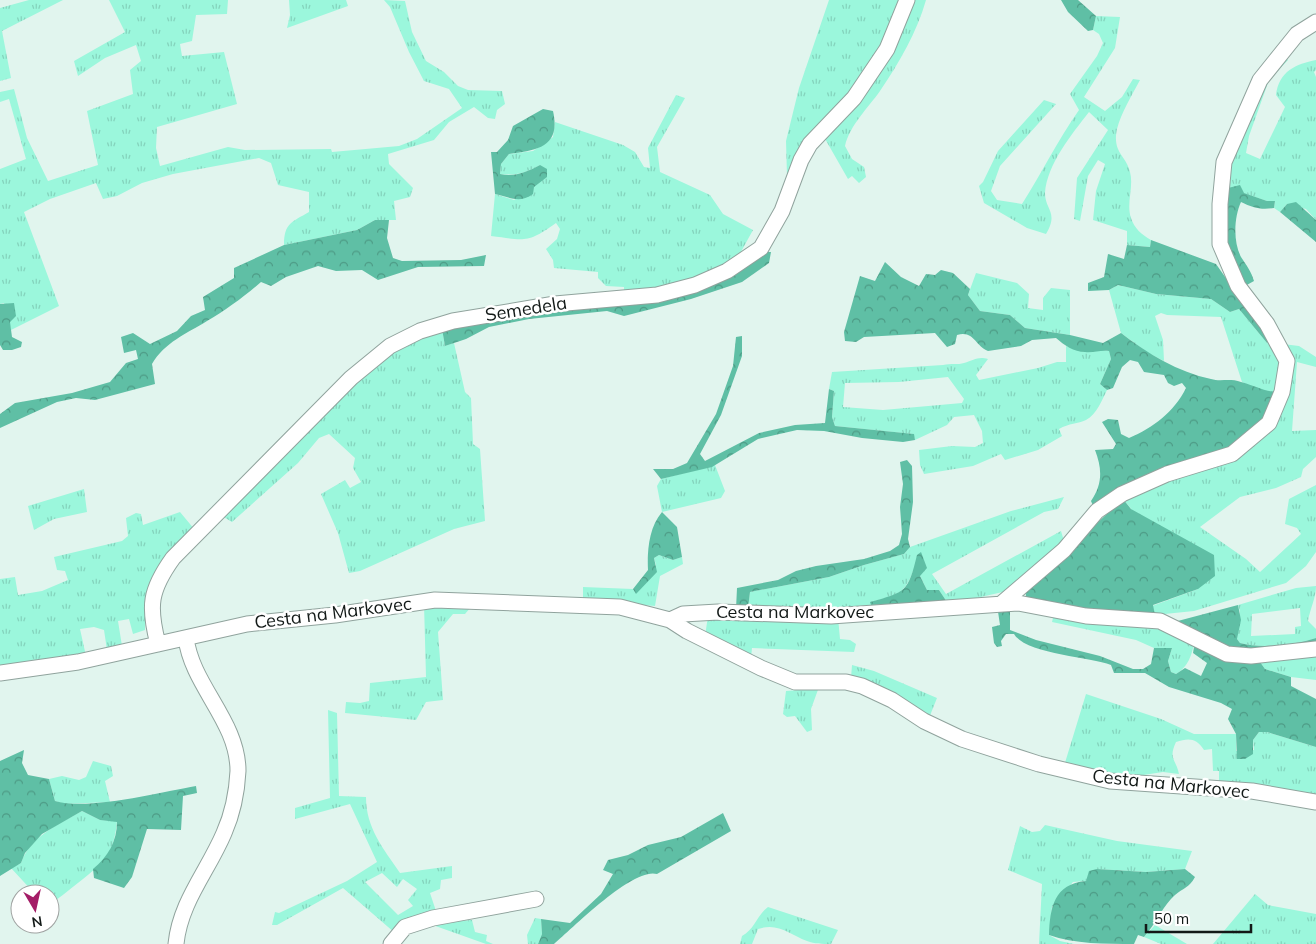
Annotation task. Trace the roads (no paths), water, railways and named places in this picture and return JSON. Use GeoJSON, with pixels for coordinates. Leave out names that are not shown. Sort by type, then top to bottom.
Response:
{"type":"FeatureCollection","features":[{"type":"Feature","properties":{"kind":"street","name":"Semedela"},"geometry":{"type":"LineString","coordinates":[[158,644],[151,617],[153,597],[161,575],[173,558],[351,378],[390,346],[420,331],[453,321],[555,304],[657,296],[696,285],[727,271],[761,248],[782,211],[801,160],[810,144],[854,98],[887,49],[907,0]]}},
{"type":"Feature","properties":{"kind":"street"},"geometry":{"type":"LineString","coordinates":[[1001,604],[1064,550],[1098,511],[1122,494],[1167,474],[1232,454],[1269,423],[1282,392],[1287,360],[1267,324],[1238,286],[1220,244],[1220,204],[1224,162],[1260,80],[1297,34],[1316,22]]}},
{"type":"Feature","properties":{"kind":"street","name":"Cesta na Markovec"},"geometry":{"type":"LineString","coordinates":[[0,673],[78,662],[247,624],[335,615],[435,600],[620,607],[670,620],[687,631],[770,672],[795,682],[846,682],[862,686],[892,700],[924,721],[962,739],[1039,764],[1110,781],[1252,791],[1316,802]]}},
{"type":"Feature","properties":{"kind":"street","name":"Cesta na Markovec"},"geometry":{"type":"LineString","coordinates":[[670,620],[684,614],[718,612],[831,616],[1018,603],[1111,619],[1160,621],[1227,654],[1251,656],[1316,649]]}},
{"type":"Feature","properties":{"kind":"street"},"geometry":{"type":"LineString","coordinates":[[176,944],[178,928],[194,888],[224,833],[234,802],[238,770],[232,737],[188,655],[186,638]]}},
{"type":"Feature","properties":{"kind":"street"},"geometry":{"type":"LineString","coordinates":[[391,944],[405,927],[433,918],[536,899]]}}]}
